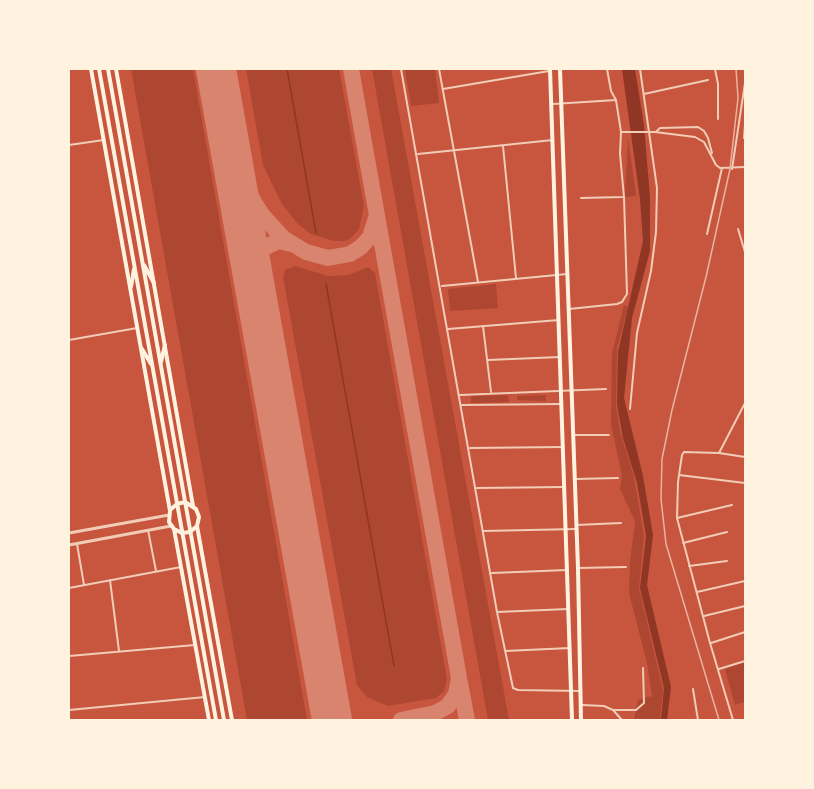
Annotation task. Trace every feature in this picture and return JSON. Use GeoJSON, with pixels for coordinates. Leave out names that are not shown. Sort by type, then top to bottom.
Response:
{"type":"FeatureCollection","features":[{"type":"Feature","properties":{"kind":"main road"},"geometry":{"type":"LineString","coordinates":[[90,69],[131,287],[169,513],[209,720]]}},
{"type":"Feature","properties":{"kind":"main road"},"geometry":{"type":"LineString","coordinates":[[99,69],[216,720]]}},
{"type":"Feature","properties":{"kind":"main road"},"geometry":{"type":"LineString","coordinates":[[108,69],[224,720]]}},
{"type":"Feature","properties":{"kind":"main road"},"geometry":{"type":"LineString","coordinates":[[116,69],[193,506],[198,513],[197,526],[232,720]]}},
{"type":"Feature","properties":{"kind":"main road"},"geometry":{"type":"LineString","coordinates":[[560,69],[577,527],[581,720]]}},
{"type":"Feature","properties":{"kind":"main road"},"geometry":{"type":"LineString","coordinates":[[550,70],[572,720]]}},
{"type":"Feature","properties":{"kind":"main road"},"geometry":{"type":"LineString","coordinates":[[142,263],[154,283]]}},
{"type":"Feature","properties":{"kind":"main road"},"geometry":{"type":"LineString","coordinates":[[131,287],[134,265]]}},
{"type":"Feature","properties":{"kind":"main road"},"geometry":{"type":"LineString","coordinates":[[160,365],[165,345]]}},
{"type":"Feature","properties":{"kind":"main road"},"geometry":{"type":"LineString","coordinates":[[142,350],[152,366]]}},
{"type":"Feature","properties":{"kind":"main road"},"geometry":{"type":"LineString","coordinates":[[169,513],[177,504],[185,502],[193,506]]}},
{"type":"Feature","properties":{"kind":"main road"},"geometry":{"type":"LineString","coordinates":[[172,528],[182,533],[190,532],[197,526]]}},
{"type":"Feature","properties":{"kind":"street"},"geometry":{"type":"LineString","coordinates":[[401,69],[470,448],[504,651],[513,688],[581,691]]}},
{"type":"Feature","properties":{"kind":"street"},"geometry":{"type":"LineString","coordinates":[[439,69],[478,282]]}},
{"type":"Feature","properties":{"kind":"street"},"geometry":{"type":"LineString","coordinates":[[569,309],[617,304],[625,298],[628,287],[620,154],[623,132],[606,69]]}},
{"type":"Feature","properties":{"kind":"street"},"geometry":{"type":"LineString","coordinates":[[630,409],[637,333],[651,271],[656,232],[657,188],[640,69]]}},
{"type":"Feature","properties":{"kind":"street"},"geometry":{"type":"LineString","coordinates":[[715,69],[718,84],[718,119]]}},
{"type":"Feature","properties":{"kind":"street"},"geometry":{"type":"LineString","coordinates":[[443,89],[550,70]]}},
{"type":"Feature","properties":{"kind":"street"},"geometry":{"type":"LineString","coordinates":[[644,94],[708,80]]}},
{"type":"Feature","properties":{"kind":"street"},"geometry":{"type":"LineString","coordinates":[[732,169],[745,83]]}},
{"type":"Feature","properties":{"kind":"street"},"geometry":{"type":"LineString","coordinates":[[551,104],[615,100]]}},
{"type":"Feature","properties":{"kind":"street"},"geometry":{"type":"LineString","coordinates":[[737,138],[744,138],[745,124]]}},
{"type":"Feature","properties":{"kind":"street"},"geometry":{"type":"LineString","coordinates":[[655,132],[660,128],[675,129],[694,126],[701,128],[708,138],[716,165]]}},
{"type":"Feature","properties":{"kind":"street"},"geometry":{"type":"LineString","coordinates":[[623,132],[655,132],[698,138],[706,145],[716,165],[732,169],[745,167]]}},
{"type":"Feature","properties":{"kind":"street"},"geometry":{"type":"LineString","coordinates":[[69,145],[104,140]]}},
{"type":"Feature","properties":{"kind":"street"},"geometry":{"type":"LineString","coordinates":[[417,154],[553,140]]}},
{"type":"Feature","properties":{"kind":"street"},"geometry":{"type":"LineString","coordinates":[[503,145],[516,278]]}},
{"type":"Feature","properties":{"kind":"street"},"geometry":{"type":"LineString","coordinates":[[707,234],[722,168]]}},
{"type":"Feature","properties":{"kind":"street"},"geometry":{"type":"LineString","coordinates":[[581,198],[624,197]]}},
{"type":"Feature","properties":{"kind":"street"},"geometry":{"type":"LineString","coordinates":[[738,229],[745,252]]}},
{"type":"Feature","properties":{"kind":"street"},"geometry":{"type":"LineString","coordinates":[[441,286],[567,274]]}},
{"type":"Feature","properties":{"kind":"street"},"geometry":{"type":"LineString","coordinates":[[448,329],[559,320]]}},
{"type":"Feature","properties":{"kind":"street"},"geometry":{"type":"LineString","coordinates":[[483,326],[491,393]]}},
{"type":"Feature","properties":{"kind":"street"},"geometry":{"type":"LineString","coordinates":[[69,340],[138,328]]}},
{"type":"Feature","properties":{"kind":"street"},"geometry":{"type":"LineString","coordinates":[[488,360],[560,357]]}},
{"type":"Feature","properties":{"kind":"street"},"geometry":{"type":"LineString","coordinates":[[460,395],[606,389]]}},
{"type":"Feature","properties":{"kind":"street"},"geometry":{"type":"LineString","coordinates":[[719,453],[745,403]]}},
{"type":"Feature","properties":{"kind":"street"},"geometry":{"type":"LineString","coordinates":[[462,405],[561,404]]}},
{"type":"Feature","properties":{"kind":"street"},"geometry":{"type":"LineString","coordinates":[[739,415],[745,418]]}},
{"type":"Feature","properties":{"kind":"street"},"geometry":{"type":"LineString","coordinates":[[573,435],[609,435]]}},
{"type":"Feature","properties":{"kind":"street"},"geometry":{"type":"LineString","coordinates":[[470,448],[563,447]]}},
{"type":"Feature","properties":{"kind":"street"},"geometry":{"type":"LineString","coordinates":[[733,720],[677,518],[679,475],[684,452],[719,453],[745,457]]}},
{"type":"Feature","properties":{"kind":"street"},"geometry":{"type":"LineString","coordinates":[[679,475],[745,483]]}},
{"type":"Feature","properties":{"kind":"street"},"geometry":{"type":"LineString","coordinates":[[575,478],[618,478]]}},
{"type":"Feature","properties":{"kind":"street"},"geometry":{"type":"LineString","coordinates":[[476,488],[564,487]]}},
{"type":"Feature","properties":{"kind":"street"},"geometry":{"type":"LineString","coordinates":[[677,518],[732,505]]}},
{"type":"Feature","properties":{"kind":"street"},"geometry":{"type":"LineString","coordinates":[[69,533],[169,513]]}},
{"type":"Feature","properties":{"kind":"street"},"geometry":{"type":"LineString","coordinates":[[483,531],[566,529],[621,523]]}},
{"type":"Feature","properties":{"kind":"street"},"geometry":{"type":"LineString","coordinates":[[69,545],[148,530],[172,528]]}},
{"type":"Feature","properties":{"kind":"street"},"geometry":{"type":"LineString","coordinates":[[148,530],[156,571]]}},
{"type":"Feature","properties":{"kind":"street"},"geometry":{"type":"LineString","coordinates":[[683,543],[727,532]]}},
{"type":"Feature","properties":{"kind":"street"},"geometry":{"type":"LineString","coordinates":[[77,544],[84,585]]}},
{"type":"Feature","properties":{"kind":"street"},"geometry":{"type":"LineString","coordinates":[[689,566],[727,561]]}},
{"type":"Feature","properties":{"kind":"street"},"geometry":{"type":"LineString","coordinates":[[69,588],[181,567]]}},
{"type":"Feature","properties":{"kind":"street"},"geometry":{"type":"LineString","coordinates":[[578,568],[626,567]]}},
{"type":"Feature","properties":{"kind":"street"},"geometry":{"type":"LineString","coordinates":[[491,573],[567,570]]}},
{"type":"Feature","properties":{"kind":"street"},"geometry":{"type":"LineString","coordinates":[[110,580],[119,651]]}},
{"type":"Feature","properties":{"kind":"street"},"geometry":{"type":"LineString","coordinates":[[697,592],[745,581]]}},
{"type":"Feature","properties":{"kind":"street"},"geometry":{"type":"LineString","coordinates":[[703,616],[745,606]]}},
{"type":"Feature","properties":{"kind":"street"},"geometry":{"type":"LineString","coordinates":[[497,612],[568,609]]}},
{"type":"Feature","properties":{"kind":"street"},"geometry":{"type":"LineString","coordinates":[[710,643],[745,632]]}},
{"type":"Feature","properties":{"kind":"street"},"geometry":{"type":"LineString","coordinates":[[69,656],[195,645]]}},
{"type":"Feature","properties":{"kind":"street"},"geometry":{"type":"LineString","coordinates":[[504,651],[570,648]]}},
{"type":"Feature","properties":{"kind":"street"},"geometry":{"type":"LineString","coordinates":[[718,669],[745,661]]}},
{"type":"Feature","properties":{"kind":"street"},"geometry":{"type":"LineString","coordinates":[[581,705],[604,706],[613,710],[636,710],[644,703],[643,668]]}},
{"type":"Feature","properties":{"kind":"street"},"geometry":{"type":"LineString","coordinates":[[693,689],[698,720]]}},
{"type":"Feature","properties":{"kind":"street"},"geometry":{"type":"LineString","coordinates":[[69,710],[205,697]]}},
{"type":"Feature","properties":{"kind":"street"},"geometry":{"type":"LineString","coordinates":[[613,710],[622,720]]}},
{"type":"Feature","properties":{"kind":"shaded area"},"geometry":{"type":"Polygon","coordinates":[[[131,69],[193,69],[307,720],[247,720],[131,69]]]}},
{"type":"Feature","properties":{"kind":"shaded area"},"geometry":{"type":"Polygon","coordinates":[[[246,69],[339,69],[364,206],[359,229],[351,238],[345,241],[334,241],[311,234],[298,224],[282,204],[263,165],[246,69]]]}},
{"type":"Feature","properties":{"kind":"shaded area"},"geometry":{"type":"Polygon","coordinates":[[[372,69],[391,69],[509,720],[488,720],[372,69]]]}},
{"type":"Feature","properties":{"kind":"shaded area"},"geometry":{"type":"Polygon","coordinates":[[[405,69],[435,69],[439,103],[411,106],[405,69]]]}},
{"type":"Feature","properties":{"kind":"shaded area"},"geometry":{"type":"Polygon","coordinates":[[[622,69],[635,69],[644,125],[650,197],[650,251],[632,318],[624,398],[643,476],[653,535],[647,585],[671,687],[667,720],[661,720],[664,688],[640,588],[646,536],[637,483],[623,438],[617,404],[618,352],[643,241],[640,199],[622,69]]]}},
{"type":"Feature","properties":{"kind":"shaded area"},"geometry":{"type":"Polygon","coordinates":[[[628,137],[636,196],[625,197],[628,137]]]}},
{"type":"Feature","properties":{"kind":"shaded area"},"geometry":{"type":"Polygon","coordinates":[[[295,266],[328,276],[348,275],[368,267],[375,273],[447,679],[444,691],[436,698],[388,706],[367,697],[357,685],[283,277],[285,270],[295,266]]]}},
{"type":"Feature","properties":{"kind":"shaded area"},"geometry":{"type":"Polygon","coordinates":[[[496,284],[498,308],[450,311],[448,289],[496,284]]]}},
{"type":"Feature","properties":{"kind":"shaded area"},"geometry":{"type":"Polygon","coordinates":[[[624,305],[628,307],[617,348],[616,405],[620,431],[634,477],[644,536],[639,588],[663,690],[660,720],[634,720],[638,700],[652,696],[647,663],[629,593],[635,521],[620,489],[622,476],[611,424],[612,354],[624,305]]]}},
{"type":"Feature","properties":{"kind":"shaded area"},"geometry":{"type":"Polygon","coordinates":[[[508,395],[509,402],[471,403],[471,396],[508,395]]]}},
{"type":"Feature","properties":{"kind":"shaded area"},"geometry":{"type":"Polygon","coordinates":[[[546,395],[546,401],[517,400],[517,396],[546,395]]]}},
{"type":"Feature","properties":{"kind":"shaded area"},"geometry":{"type":"Polygon","coordinates":[[[745,662],[745,702],[735,705],[725,669],[745,662]]]}},
{"type":"Feature","properties":{"kind":"waterway"},"geometry":{"type":"LineString","coordinates":[[287,69],[316,233]]}},
{"type":"Feature","properties":{"kind":"waterway"},"geometry":{"type":"LineString","coordinates":[[326,284],[394,666]]}},
{"type":"Feature","properties":{"kind":"taxiway"},"geometry":{"type":"LineString","coordinates":[[351,69],[459,678],[456,694],[448,706],[435,713],[401,720]]}},
{"type":"Feature","properties":{"kind":"taxiway"},"geometry":{"type":"LineString","coordinates":[[232,157],[263,216],[283,238],[306,252],[328,258],[350,254],[370,237],[376,218]]}},
{"type":"Feature","properties":{"kind":"taxiway"},"geometry":{"type":"LineString","coordinates":[[253,277],[255,259],[262,249],[278,241],[291,244]]}},
{"type":"Feature","properties":{"kind":"taxiway"},"geometry":{"type":"LineString","coordinates":[[460,683],[467,720]]}},
{"type":"Feature","properties":{"kind":"taxiway"},"geometry":{"type":"LineString","coordinates":[[329,701],[332,712],[338,720]]}},
{"type":"Feature","properties":{"kind":"runway"},"geometry":{"type":"LineString","coordinates":[[216,69],[332,720]]}},
{"type":"Feature","properties":{"kind":"railway"},"geometry":{"type":"LineString","coordinates":[[719,720],[666,544],[661,499],[662,459],[730,169],[738,98],[736,69]]}}]}
